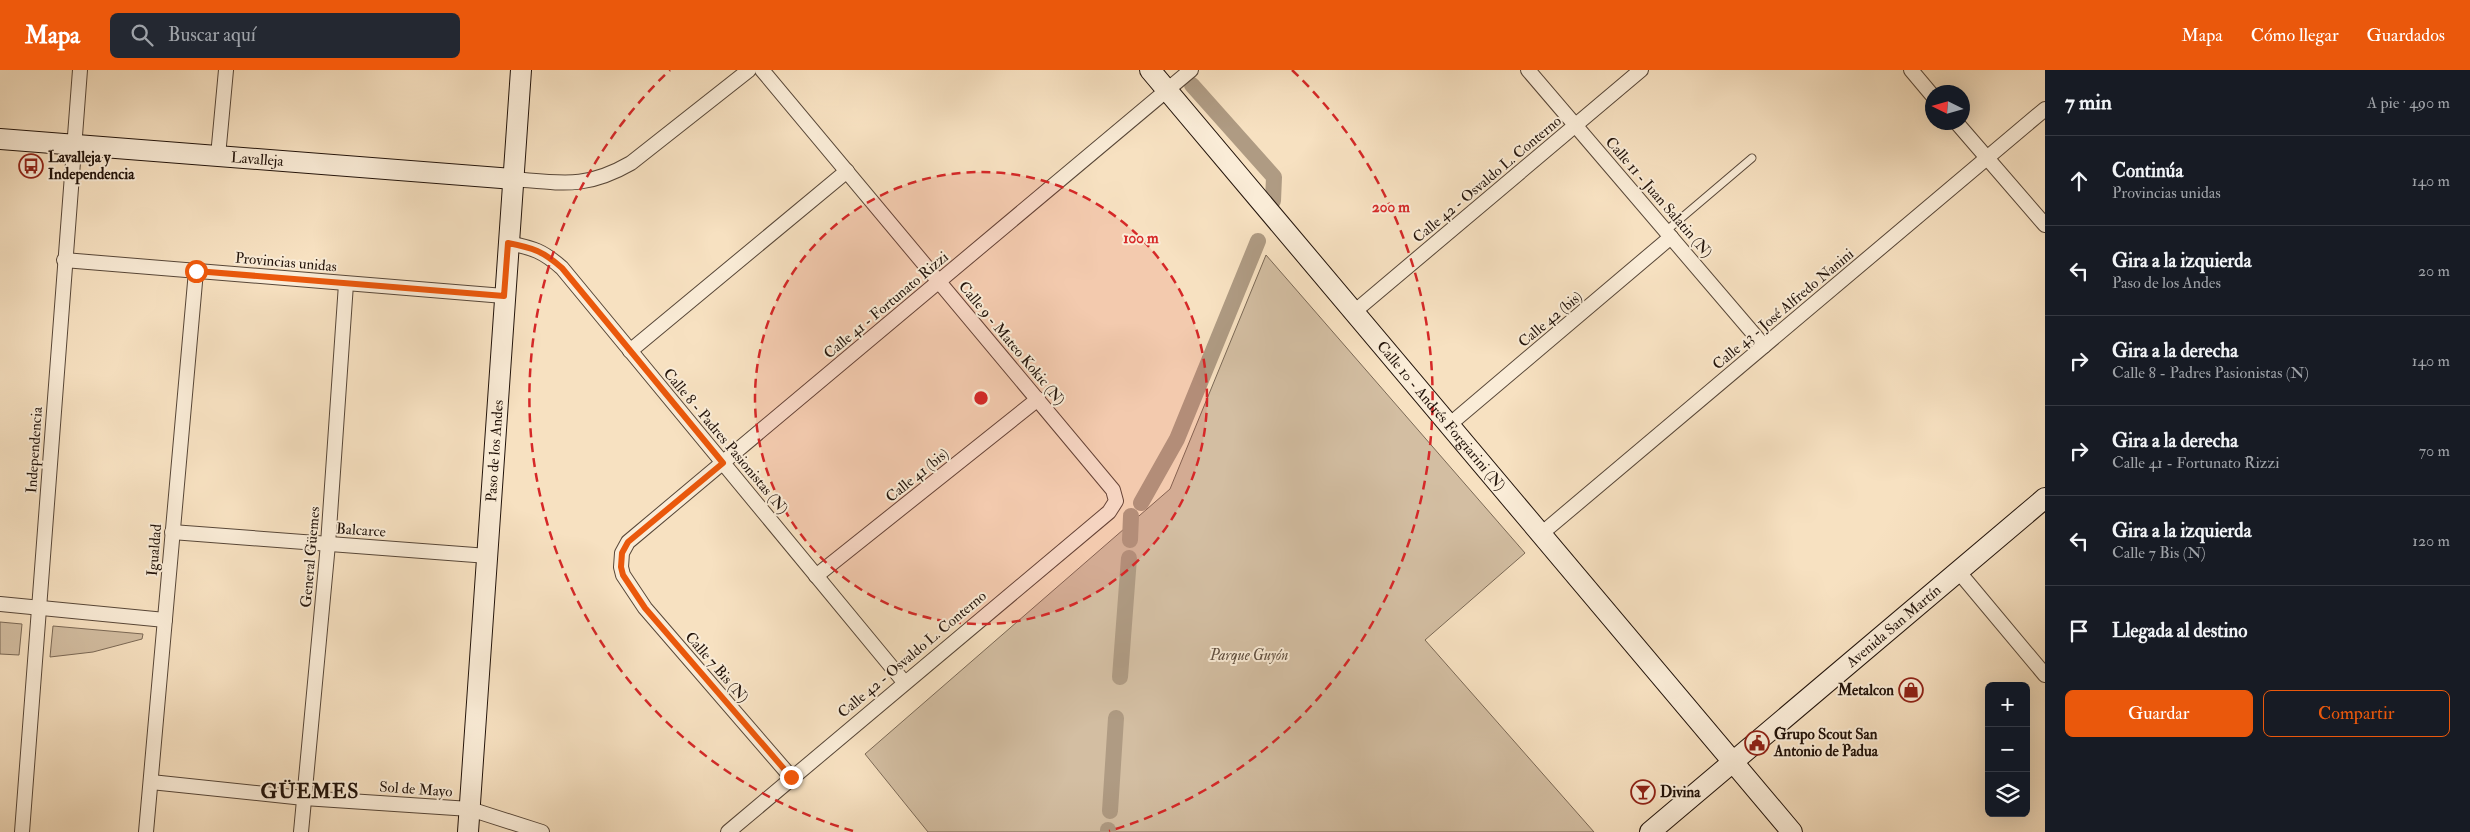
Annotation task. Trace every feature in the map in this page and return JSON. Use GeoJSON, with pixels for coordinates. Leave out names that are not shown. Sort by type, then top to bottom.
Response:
{"type":"FeatureCollection","features":[{"type":"Feature","properties":{"kind":"street","name":"Independencia"},"geometry":{"type":"LineString","coordinates":[[22,832],[64,260],[80,70]]}},
{"type":"Feature","properties":{"kind":"street"},"geometry":{"type":"LineString","coordinates":[[218,156],[226,70]]}},
{"type":"Feature","properties":{"kind":"street","name":"Paso de los Andes"},"geometry":{"type":"LineString","coordinates":[[468,832],[521,70]]}},
{"type":"Feature","properties":{"kind":"street"},"geometry":{"type":"LineString","coordinates":[[513,179],[568,184],[590,182],[609,176],[631,164],[748,70]]}},
{"type":"Feature","properties":{"kind":"street","name":"Calle 9 - Mateo Kokic (N)"},"geometry":{"type":"LineString","coordinates":[[762,70],[1113,490],[1116,502]]}},
{"type":"Feature","properties":{"kind":"street","name":"Calle 10 - Andrés Forgiarini (N)"},"geometry":{"type":"LineString","coordinates":[[1150,70],[1792,832]]}},
{"type":"Feature","properties":{"kind":"street","name":"Calle 41 - Fortunato Rizzi"},"geometry":{"type":"LineString","coordinates":[[623,575],[622,553],[628,542],[1191,70]]}},
{"type":"Feature","properties":{"kind":"street","name":"Calle 11 - Juan Salatin (N)"},"geometry":{"type":"LineString","coordinates":[[1528,70],[1764,346]]}},
{"type":"Feature","properties":{"kind":"street","name":"Calle 42 - Osvaldo L. Conterno"},"geometry":{"type":"LineString","coordinates":[[1354,312],[1641,70]]}},
{"type":"Feature","properties":{"kind":"street"},"geometry":{"type":"LineString","coordinates":[[1911,70],[1925,87]]}},
{"type":"Feature","properties":{"kind":"street","name":"Calle 43 - José Alfredo Nanini"},"geometry":{"type":"LineString","coordinates":[[1542,534],[2045,109]]}},
{"type":"Feature","properties":{"kind":"street"},"geometry":{"type":"LineString","coordinates":[[1963,130],[2045,225]]}},
{"type":"Feature","properties":{"kind":"street","name":"Lavalleja"},"geometry":{"type":"LineString","coordinates":[[0,139],[513,179]]}},
{"type":"Feature","properties":{"kind":"street"},"geometry":{"type":"LineString","coordinates":[[630,351],[847,171]]}},
{"type":"Feature","properties":{"kind":"street","name":"Calle 42 (bis)"},"geometry":{"type":"LineString","coordinates":[[1449,425],[1669,234]]}},
{"type":"Feature","properties":{"kind":"street","name":"Calle 8 - Padres Pasionistas (N)"},"geometry":{"type":"LineString","coordinates":[[508,243],[534,248],[548,256],[562,268],[904,682]]}},
{"type":"Feature","properties":{"kind":"street","name":"Provincias unidas"},"geometry":{"type":"LineString","coordinates":[[64,260],[504,296]]}},
{"type":"Feature","properties":{"kind":"street","name":"Igualdad"},"geometry":{"type":"LineString","coordinates":[[146,832],[196,271]]}},
{"type":"Feature","properties":{"kind":"street","name":"General Güemes"},"geometry":{"type":"LineString","coordinates":[[301,832],[328,544],[346,284]]}},
{"type":"Feature","properties":{"kind":"street","name":"Calle 41 (bis)"},"geometry":{"type":"LineString","coordinates":[[816,576],[1038,400]]}},
{"type":"Feature","properties":{"kind":"street","name":"Avenida San Martín"},"geometry":{"type":"LineString","coordinates":[[1650,832],[2045,498]]}},
{"type":"Feature","properties":{"kind":"street","name":"Calle 42 - Osvaldo L. Conterno"},"geometry":{"type":"LineString","coordinates":[[728,832],[904,682],[1109,512],[1116,502]]}},
{"type":"Feature","properties":{"kind":"street","name":"Balcarce"},"geometry":{"type":"LineString","coordinates":[[172,532],[488,556]]}},
{"type":"Feature","properties":{"kind":"street"},"geometry":{"type":"LineString","coordinates":[[1958,571],[2045,675]]}},
{"type":"Feature","properties":{"kind":"street","name":"Calle 7 Bis (N)"},"geometry":{"type":"LineString","coordinates":[[623,575],[645,608],[791,777]]}},
{"type":"Feature","properties":{"kind":"street"},"geometry":{"type":"LineString","coordinates":[[0,604],[165,620]]}},
{"type":"Feature","properties":{"kind":"street","name":"Sol de Mayo"},"geometry":{"type":"LineString","coordinates":[[150,782],[304,798],[470,809],[542,832]]}},
{"type":"Feature","properties":{"kind":"lane"},"geometry":{"type":"LineString","coordinates":[[1669,234],[1752,158]]}},
{"type":"Feature","properties":{"kind":"green space","name":"Parque Guyón"},"geometry":{"type":"Polygon","coordinates":[[[1266,255],[1525,553],[1425,640],[1594,832],[928,832],[865,754],[1170,489],[1266,255]]]}},
{"type":"Feature","properties":{"kind":"green space"},"geometry":{"type":"Polygon","coordinates":[[[0,622],[22,624],[19,655],[0,654],[0,622]]]}},
{"type":"Feature","properties":{"kind":"green space"},"geometry":{"type":"Polygon","coordinates":[[[53,626],[143,634],[142,639],[93,652],[50,657],[53,626]]]}},
{"type":"Feature","properties":{"kind":"waterway"},"geometry":{"type":"LineString","coordinates":[[1192,85],[1274,177],[1273,201]]}},
{"type":"Feature","properties":{"kind":"waterway"},"geometry":{"type":"LineString","coordinates":[[1141,503],[1177,439],[1258,241]]}},
{"type":"Feature","properties":{"kind":"waterway"},"geometry":{"type":"LineString","coordinates":[[1130,540],[1131,516]]}},
{"type":"Feature","properties":{"kind":"waterway"},"geometry":{"type":"LineString","coordinates":[[1120,677],[1129,558]]}},
{"type":"Feature","properties":{"kind":"waterway"},"geometry":{"type":"LineString","coordinates":[[1110,811],[1116,718]]}},
{"type":"Feature","properties":{"kind":"place","name":"Lavalleja y Independencia"},"geometry":{"type":"Point","coordinates":[31,166]}},
{"type":"Feature","properties":{"kind":"place","name":"Metalcon"},"geometry":{"type":"Point","coordinates":[1911,690]}},
{"type":"Feature","properties":{"kind":"place","name":"Grupo Scout San Antonio de Padua"},"geometry":{"type":"Point","coordinates":[1757,743]}},
{"type":"Feature","properties":{"kind":"place","name":"Divina"},"geometry":{"type":"Point","coordinates":[1643,792]}},
{"type":"Feature","properties":{"kind":"district","name":"GÜEMES"},"geometry":{"type":"Point","coordinates":[310,791]}},
{"type":"Feature","properties":{"kind":"route"},"geometry":{"type":"LineString","coordinates":[[196,271],[504,296],[508,243],[534,248],[548,256],[562,268],[723,463],[628,542],[622,553],[621,567],[623,575],[645,608],[791,777]]}}]}
